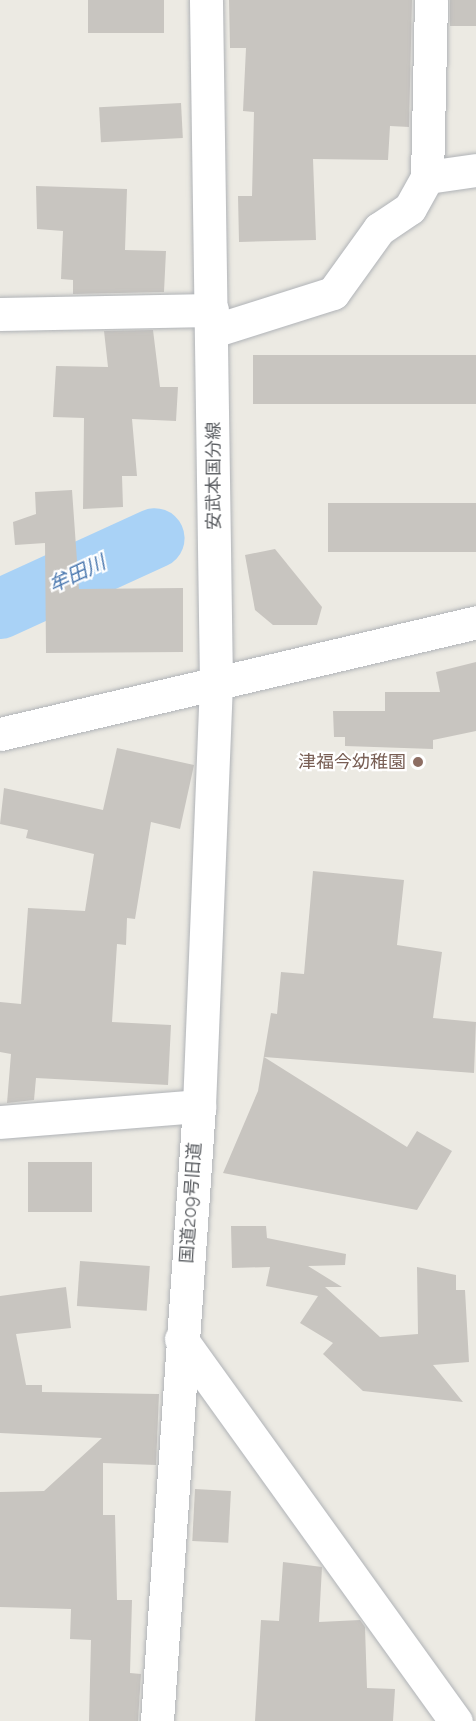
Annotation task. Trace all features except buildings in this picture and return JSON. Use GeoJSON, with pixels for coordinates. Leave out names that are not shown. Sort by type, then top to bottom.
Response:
{"type":"FeatureCollection","features":[{"type":"Feature","properties":{"kind":"street","name":"安武本国分線"},"geometry":{"type":"LineString","coordinates":[[206,0],[213,321],[216,684]]}},
{"type":"Feature","properties":{"kind":"street"},"geometry":{"type":"LineString","coordinates":[[0,314],[213,321],[333,293],[379,229],[410,208],[427,177],[431,0]]}},
{"type":"Feature","properties":{"kind":"street"},"geometry":{"type":"LineString","coordinates":[[427,177],[476,170]]}},
{"type":"Feature","properties":{"kind":"street"},"geometry":{"type":"LineString","coordinates":[[0,734],[476,622]]}},
{"type":"Feature","properties":{"kind":"street","name":"国道209号旧道"},"geometry":{"type":"LineString","coordinates":[[157,1721],[181,1340],[199,1106],[216,684]]}},
{"type":"Feature","properties":{"kind":"street"},"geometry":{"type":"LineString","coordinates":[[0,1122],[199,1106]]}},
{"type":"Feature","properties":{"kind":"street"},"geometry":{"type":"LineString","coordinates":[[181,1340],[456,1721]]}},
{"type":"Feature","properties":{"kind":"waterway","name":"牟田川"},"geometry":{"type":"LineString","coordinates":[[0,609],[155,538]]}},
{"type":"Feature","properties":{"kind":"place","name":"津福今幼稚園"},"geometry":{"type":"Point","coordinates":[418,762]}}]}
